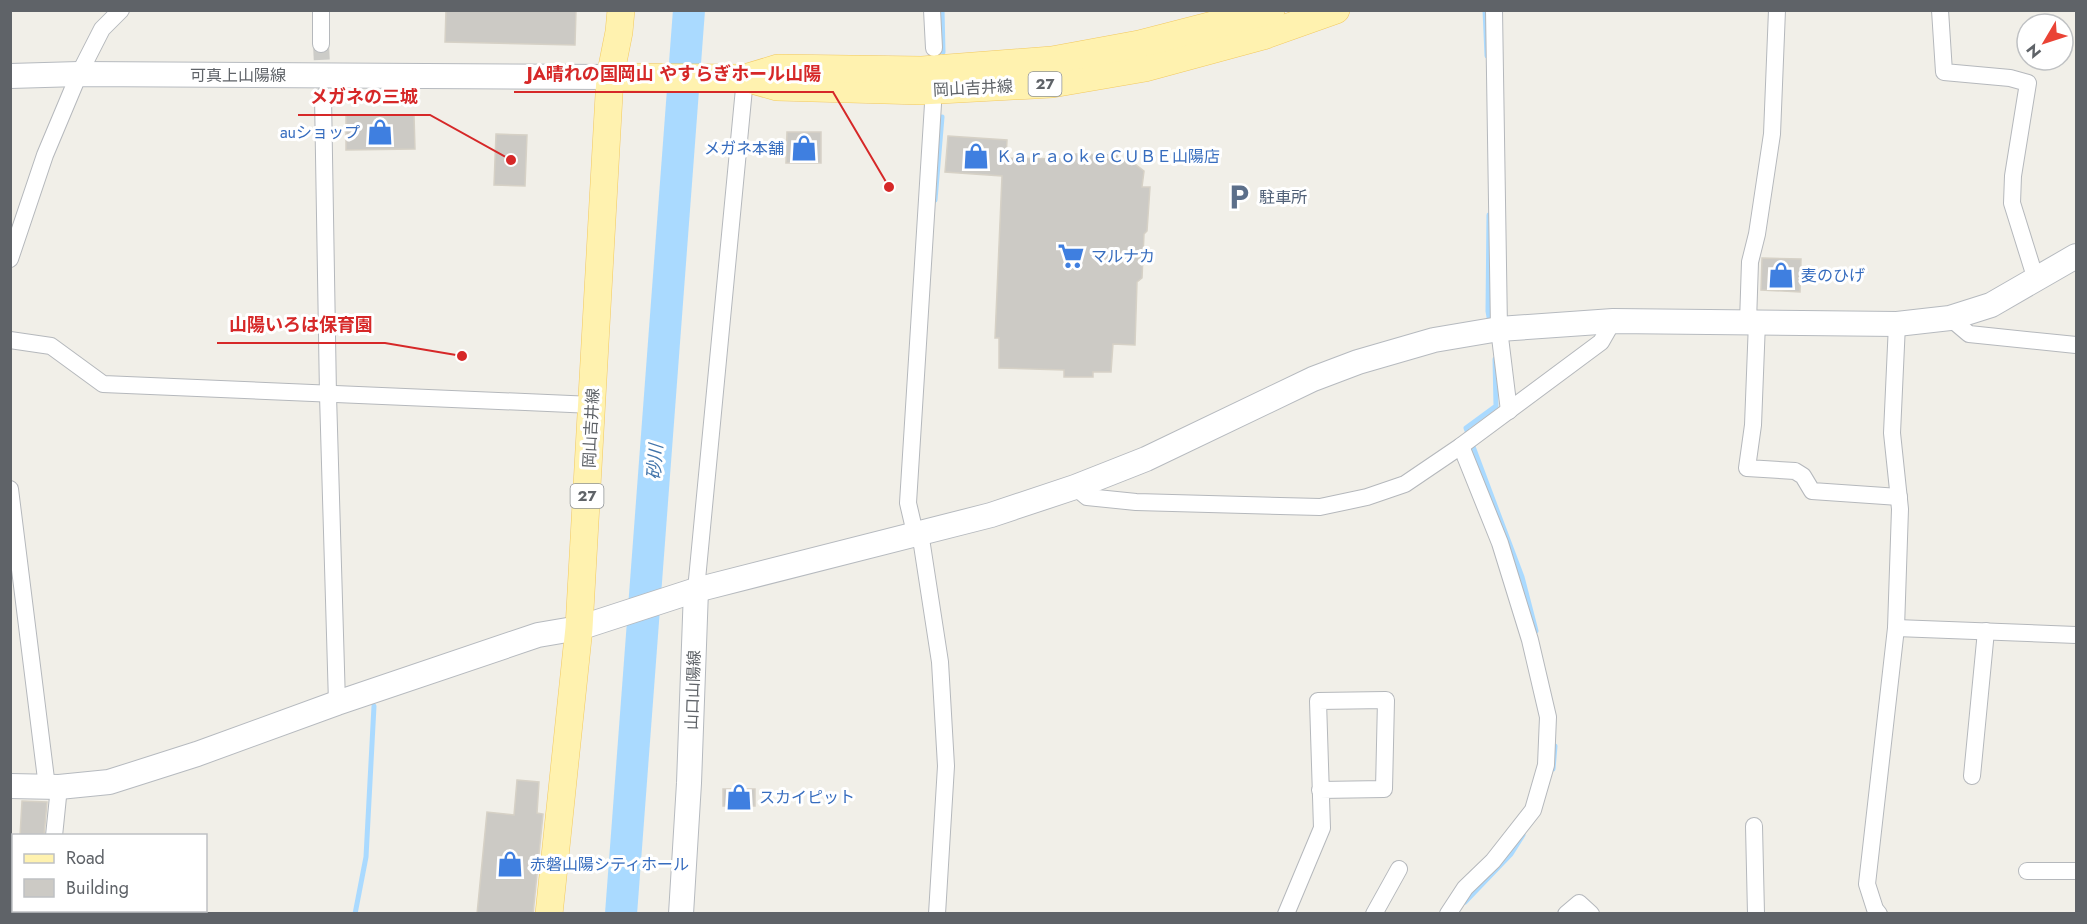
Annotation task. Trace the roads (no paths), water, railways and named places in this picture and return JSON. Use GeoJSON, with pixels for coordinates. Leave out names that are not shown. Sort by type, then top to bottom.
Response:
{"type":"FeatureCollection","features":[{"type":"Feature","properties":{"kind":"main road"},"geometry":{"type":"LineString","coordinates":[[602,10],[601,35],[622,77]]}},
{"type":"Feature","properties":{"kind":"main road"},"geometry":{"type":"LineString","coordinates":[[621,10],[622,77]]}},
{"type":"Feature","properties":{"kind":"main road","name":"岡山吉井線"},"geometry":{"type":"LineString","coordinates":[[745,78],[778,68],[922,70],[1052,60],[1138,44],[1271,10]]}},
{"type":"Feature","properties":{"kind":"main road","name":"岡山吉井線"},"geometry":{"type":"LineString","coordinates":[[549,914],[579,628],[592,405],[622,77],[745,78],[777,87],[921,91],[1052,84],[1145,68],[1263,36],[1336,10]]}},
{"type":"Feature","properties":{"kind":"street"},"geometry":{"type":"LineString","coordinates":[[10,259],[45,155],[79,74],[102,29],[121,10]]}},
{"type":"Feature","properties":{"kind":"street"},"geometry":{"type":"LineString","coordinates":[[321,10],[321,44]]}},
{"type":"Feature","properties":{"kind":"street"},"geometry":{"type":"LineString","coordinates":[[932,10],[934,48]]}},
{"type":"Feature","properties":{"kind":"street"},"geometry":{"type":"LineString","coordinates":[[1494,10],[1499,329],[1509,411]]}},
{"type":"Feature","properties":{"kind":"street"},"geometry":{"type":"LineString","coordinates":[[1777,10],[1772,134],[1757,234],[1750,262],[1753,425],[1748,468],[1795,471],[1803,476],[1812,491],[1899,497]]}},
{"type":"Feature","properties":{"kind":"street"},"geometry":{"type":"LineString","coordinates":[[1940,10],[1944,72],[2010,78],[2028,83],[2013,176],[2012,203],[2036,280]]}},
{"type":"Feature","properties":{"kind":"street","name":"可真上山陽線"},"geometry":{"type":"LineString","coordinates":[[10,76],[79,74],[622,77]]}},
{"type":"Feature","properties":{"kind":"street"},"geometry":{"type":"LineString","coordinates":[[687,593],[745,78]]}},
{"type":"Feature","properties":{"kind":"street"},"geometry":{"type":"LineString","coordinates":[[323,96],[328,395],[337,704]]}},
{"type":"Feature","properties":{"kind":"street"},"geometry":{"type":"LineString","coordinates":[[933,104],[908,503],[915,533],[922,545],[940,662],[946,766],[937,914]]}},
{"type":"Feature","properties":{"kind":"street"},"geometry":{"type":"LineString","coordinates":[[10,786],[53,787],[109,782],[197,754],[538,635],[579,628],[687,593],[991,515],[1075,488],[1146,459],[1313,379],[1358,362],[1434,340],[1499,329],[1613,321],[1897,324],[1950,318],[1991,305],[2076,256]]}},
{"type":"Feature","properties":{"kind":"street"},"geometry":{"type":"LineString","coordinates":[[1950,318],[1969,334],[2076,345]]}},
{"type":"Feature","properties":{"kind":"street"},"geometry":{"type":"LineString","coordinates":[[1075,488],[1087,497],[1136,502],[1320,507],[1367,497],[1405,484],[1461,446],[1601,342],[1613,321]]}},
{"type":"Feature","properties":{"kind":"street"},"geometry":{"type":"LineString","coordinates":[[1879,914],[1875,909],[1867,884],[1896,628],[1899,497],[1892,433],[1897,324]]}},
{"type":"Feature","properties":{"kind":"street"},"geometry":{"type":"LineString","coordinates":[[10,340],[51,346],[103,384],[592,405]]}},
{"type":"Feature","properties":{"kind":"street"},"geometry":{"type":"LineString","coordinates":[[1449,914],[1465,888],[1493,861],[1533,810],[1546,765],[1548,717],[1530,640],[1500,543],[1461,446]]}},
{"type":"Feature","properties":{"kind":"street"},"geometry":{"type":"LineString","coordinates":[[10,489],[53,787],[54,834]]}},
{"type":"Feature","properties":{"kind":"street","name":"山口山陽線"},"geometry":{"type":"LineString","coordinates":[[681,914],[690,751],[687,593]]}},
{"type":"Feature","properties":{"kind":"street"},"geometry":{"type":"LineString","coordinates":[[1896,628],[2076,635]]}},
{"type":"Feature","properties":{"kind":"street"},"geometry":{"type":"LineString","coordinates":[[1972,776],[1986,632]]}},
{"type":"Feature","properties":{"kind":"street"},"geometry":{"type":"LineString","coordinates":[[1286,914],[1322,828],[1320,790],[1318,701],[1386,700],[1384,789],[1320,790]]}},
{"type":"Feature","properties":{"kind":"street"},"geometry":{"type":"LineString","coordinates":[[1754,826],[1756,914]]}},
{"type":"Feature","properties":{"kind":"street"},"geometry":{"type":"LineString","coordinates":[[1374,914],[1399,869]]}},
{"type":"Feature","properties":{"kind":"street"},"geometry":{"type":"LineString","coordinates":[[2027,871],[2076,871]]}},
{"type":"Feature","properties":{"kind":"street"},"geometry":{"type":"LineString","coordinates":[[1566,914],[1579,903],[1591,914]]}},
{"type":"Feature","properties":{"kind":"waterway","name":"砂川"},"geometry":{"type":"LineString","coordinates":[[621,914],[689,10]]}},
{"type":"Feature","properties":{"kind":"waterway"},"geometry":{"type":"LineString","coordinates":[[942,10],[943,52]]}},
{"type":"Feature","properties":{"kind":"waterway"},"geometry":{"type":"LineString","coordinates":[[1485,10],[1487,56]]}},
{"type":"Feature","properties":{"kind":"waterway"},"geometry":{"type":"LineString","coordinates":[[935,200],[942,117]]}},
{"type":"Feature","properties":{"kind":"waterway"},"geometry":{"type":"LineString","coordinates":[[1489,215],[1488,311],[1490,323]]}},
{"type":"Feature","properties":{"kind":"waterway"},"geometry":{"type":"LineString","coordinates":[[1495,359],[1496,406],[1466,428],[1522,577],[1536,631]]}},
{"type":"Feature","properties":{"kind":"waterway"},"geometry":{"type":"LineString","coordinates":[[355,914],[366,857],[374,706]]}},
{"type":"Feature","properties":{"kind":"waterway"},"geometry":{"type":"LineString","coordinates":[[1553,769],[1555,746]]}},
{"type":"Feature","properties":{"kind":"waterway"},"geometry":{"type":"LineString","coordinates":[[1465,902],[1511,854],[1523,835]]}},
{"type":"Feature","properties":{"kind":"tunnel"},"geometry":{"type":"LineString","coordinates":[[321,44],[323,86]]}},
{"type":"Feature","properties":{"kind":"place","name":"auショップ"},"geometry":{"type":"Point","coordinates":[380,132]}},
{"type":"Feature","properties":{"kind":"place","name":"メガネ本舗"},"geometry":{"type":"Point","coordinates":[804,148]}},
{"type":"Feature","properties":{"kind":"place","name":"ＫａｒａｏｋｅＣＵＢＥ山陽店"},"geometry":{"type":"Point","coordinates":[976,156]}},
{"type":"Feature","properties":{"kind":"place","name":"メガネの三城"},"geometry":{"type":"Point","coordinates":[511,160]}},
{"type":"Feature","properties":{"kind":"place","name":"JA晴れの国岡山 やすらぎホール山陽"},"geometry":{"type":"Point","coordinates":[889,187]}},
{"type":"Feature","properties":{"kind":"place","name":"駐車所"},"geometry":{"type":"Point","coordinates":[1239,197]}},
{"type":"Feature","properties":{"kind":"place","name":"マルナカ"},"geometry":{"type":"Point","coordinates":[1071,256]}},
{"type":"Feature","properties":{"kind":"place","name":"麦のひげ"},"geometry":{"type":"Point","coordinates":[1781,275]}},
{"type":"Feature","properties":{"kind":"place","name":"山陽いろは保育園"},"geometry":{"type":"Point","coordinates":[462,356]}},
{"type":"Feature","properties":{"kind":"place","name":"スカイピット"},"geometry":{"type":"Point","coordinates":[739,797]}},
{"type":"Feature","properties":{"kind":"place","name":"赤磐山陽シティホール"},"geometry":{"type":"Point","coordinates":[510,864]}}]}
